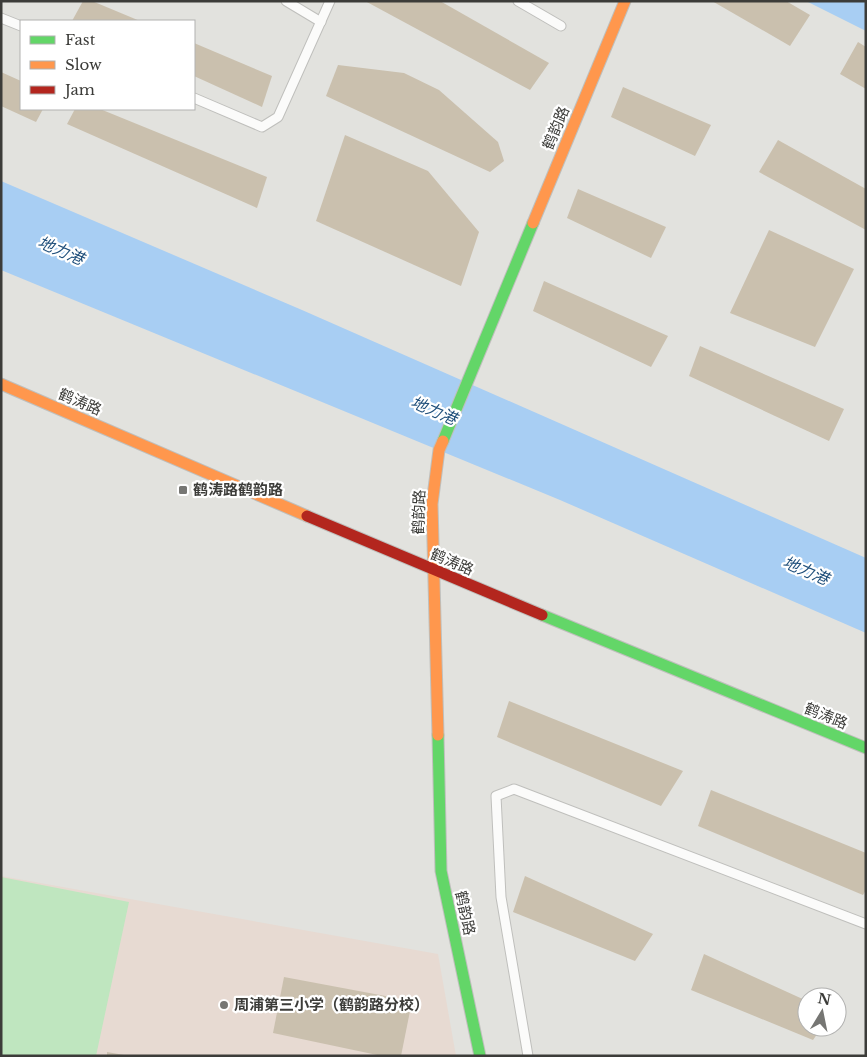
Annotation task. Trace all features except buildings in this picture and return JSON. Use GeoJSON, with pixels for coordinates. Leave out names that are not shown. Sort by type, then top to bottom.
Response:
{"type":"FeatureCollection","features":[{"type":"Feature","properties":{"kind":"street","name":"鹤韵路"},"geometry":{"type":"LineString","coordinates":[[480,1056],[441,871],[432,504],[439,450],[625,1]]}},
{"type":"Feature","properties":{"kind":"street","name":"鹤涛路"},"geometry":{"type":"LineString","coordinates":[[1,384],[434,571],[866,748]]}},
{"type":"Feature","properties":{"kind":"lane"},"geometry":{"type":"LineString","coordinates":[[286,1],[321,22]]}},
{"type":"Feature","properties":{"kind":"lane"},"geometry":{"type":"LineString","coordinates":[[195,98],[262,127],[278,117],[330,1]]}},
{"type":"Feature","properties":{"kind":"lane"},"geometry":{"type":"LineString","coordinates":[[518,1],[561,26]]}},
{"type":"Feature","properties":{"kind":"lane"},"geometry":{"type":"LineString","coordinates":[[1,18],[20,26]]}},
{"type":"Feature","properties":{"kind":"lane"},"geometry":{"type":"LineString","coordinates":[[528,1056],[501,897],[496,796],[514,789],[866,924]]}},
{"type":"Feature","properties":{"kind":"shaded area","name":"周浦第三小学（鹤韵路分校）"},"geometry":{"type":"Polygon","coordinates":[[[1,876],[438,954],[456,1056],[1,1056],[1,876]]]}},
{"type":"Feature","properties":{"kind":"green space"},"geometry":{"type":"Polygon","coordinates":[[[1,877],[129,902],[96,1056],[1,1056],[1,877]]]}},
{"type":"Feature","properties":{"kind":"water"},"geometry":{"type":"Polygon","coordinates":[[[806,1],[866,1],[866,31],[806,1]]]}},
{"type":"Feature","properties":{"kind":"water","name":"地力港"},"geometry":{"type":"Polygon","coordinates":[[[1,181],[302,310],[866,558],[866,633],[560,500],[1,270],[1,181]]]}},
{"type":"Feature","properties":{"kind":"traffic: fast"},"geometry":{"type":"LineString","coordinates":[[443,441],[533,223]]}},
{"type":"Feature","properties":{"kind":"traffic: fast"},"geometry":{"type":"LineString","coordinates":[[542,615],[866,748]]}},
{"type":"Feature","properties":{"kind":"traffic: fast"},"geometry":{"type":"LineString","coordinates":[[438,735],[441,871],[480,1056]]}},
{"type":"Feature","properties":{"kind":"traffic: slow"},"geometry":{"type":"LineString","coordinates":[[533,223],[625,1]]}},
{"type":"Feature","properties":{"kind":"traffic: slow"},"geometry":{"type":"LineString","coordinates":[[1,384],[307,516]]}},
{"type":"Feature","properties":{"kind":"traffic: slow"},"geometry":{"type":"LineString","coordinates":[[438,735],[432,504],[439,450],[443,441]]}},
{"type":"Feature","properties":{"kind":"traffic: jam"},"geometry":{"type":"LineString","coordinates":[[307,516],[542,615]]}},
{"type":"Feature","properties":{"kind":"place","name":"鹤涛路鹤韵路"},"geometry":{"type":"Point","coordinates":[183,490]}},
{"type":"Feature","properties":{"kind":"place","name":"周浦第三小学（鹤韵路分校）"},"geometry":{"type":"Point","coordinates":[224,1005]}}]}
